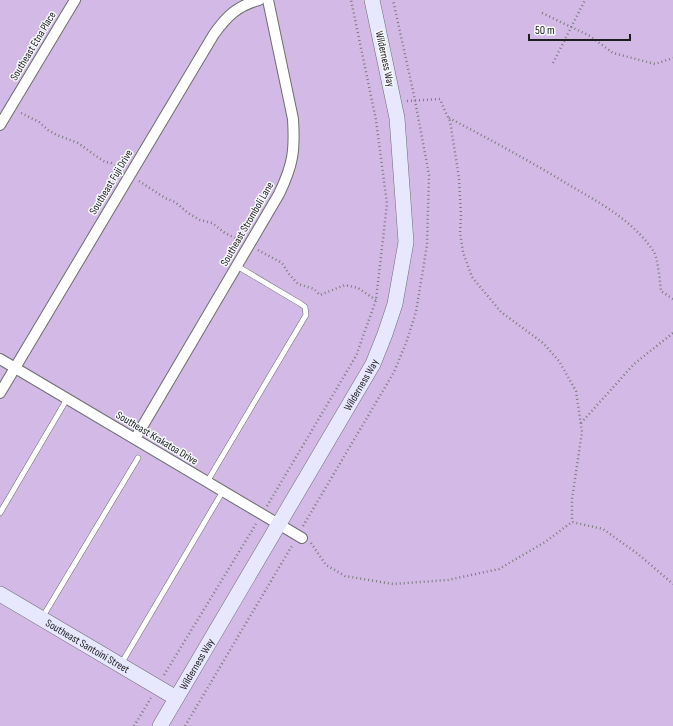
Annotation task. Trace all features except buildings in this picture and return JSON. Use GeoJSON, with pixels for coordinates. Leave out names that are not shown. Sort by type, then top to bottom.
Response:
{"type":"FeatureCollection","features":[{"type":"Feature","properties":{"kind":"street","name":"Southeast Etna Place"},"geometry":{"type":"LineString","coordinates":[[0,126],[74,0]]}},
{"type":"Feature","properties":{"kind":"street","name":"Southeast Fuji Drive"},"geometry":{"type":"LineString","coordinates":[[0,393],[214,34],[223,21],[235,10],[250,2],[259,0]]}},
{"type":"Feature","properties":{"kind":"street","name":"Southeast Stromboli Lane"},"geometry":{"type":"LineString","coordinates":[[135,439],[280,194],[288,176],[294,156],[293,119],[268,0]]}},
{"type":"Feature","properties":{"kind":"street","name":"Wilderness Way"},"geometry":{"type":"LineString","coordinates":[[160,726],[373,364],[385,334],[394,304],[406,242],[397,118],[372,0]]}},
{"type":"Feature","properties":{"kind":"street","name":"Southeast Krakatoa Drive"},"geometry":{"type":"LineString","coordinates":[[0,359],[302,538]]}},
{"type":"Feature","properties":{"kind":"street","name":"Southeast Santoini Street"},"geometry":{"type":"LineString","coordinates":[[0,594],[176,698]]}},
{"type":"Feature","properties":{"kind":"lane"},"geometry":{"type":"LineString","coordinates":[[207,482],[306,315],[305,307],[301,304],[237,266]]}},
{"type":"Feature","properties":{"kind":"lane"},"geometry":{"type":"LineString","coordinates":[[0,513],[67,399]]}},
{"type":"Feature","properties":{"kind":"lane"},"geometry":{"type":"LineString","coordinates":[[42,618],[138,458]]}},
{"type":"Feature","properties":{"kind":"lane"},"geometry":{"type":"LineString","coordinates":[[120,665],[223,491]]}},
{"type":"Feature","properties":{"kind":"path"},"geometry":{"type":"LineString","coordinates":[[134,726],[356,356],[376,300],[387,204],[376,120],[351,0]]}},
{"type":"Feature","properties":{"kind":"path"},"geometry":{"type":"LineString","coordinates":[[553,63],[585,0]]}},
{"type":"Feature","properties":{"kind":"path"},"geometry":{"type":"LineString","coordinates":[[542,13],[590,36],[613,53],[655,64],[673,58]]}},
{"type":"Feature","properties":{"kind":"path"},"geometry":{"type":"LineString","coordinates":[[394,101],[440,99],[450,121],[459,178],[461,214],[460,233],[463,252],[472,277],[501,312],[543,343],[559,361],[576,391],[582,432],[572,499],[572,522]]}},
{"type":"Feature","properties":{"kind":"path"},"geometry":{"type":"LineString","coordinates":[[11,107],[27,117],[39,122],[48,130],[57,135],[78,143],[105,162],[111,163],[165,198],[175,202],[188,213],[200,220],[212,223],[224,233],[282,263],[293,280],[302,286],[314,289],[320,295],[345,285],[358,288],[376,300]]}},
{"type":"Feature","properties":{"kind":"path"},"geometry":{"type":"LineString","coordinates":[[448,118],[552,175],[596,201],[629,224],[643,237],[655,254],[661,291],[673,299]]}},
{"type":"Feature","properties":{"kind":"path"},"geometry":{"type":"LineString","coordinates":[[581,423],[634,364],[673,333]]}},
{"type":"Feature","properties":{"kind":"path"},"geometry":{"type":"LineString","coordinates":[[302,538],[311,543],[326,565],[345,576],[392,584],[448,580],[499,569],[546,542],[572,522]]}},
{"type":"Feature","properties":{"kind":"path"},"geometry":{"type":"LineString","coordinates":[[572,522],[603,529],[638,554],[673,584]]}},
{"type":"Feature","properties":{"kind":"shaded area"},"geometry":{"type":"Polygon","coordinates":[[[0,0],[673,0],[673,726],[0,726],[0,0]]]}}]}
